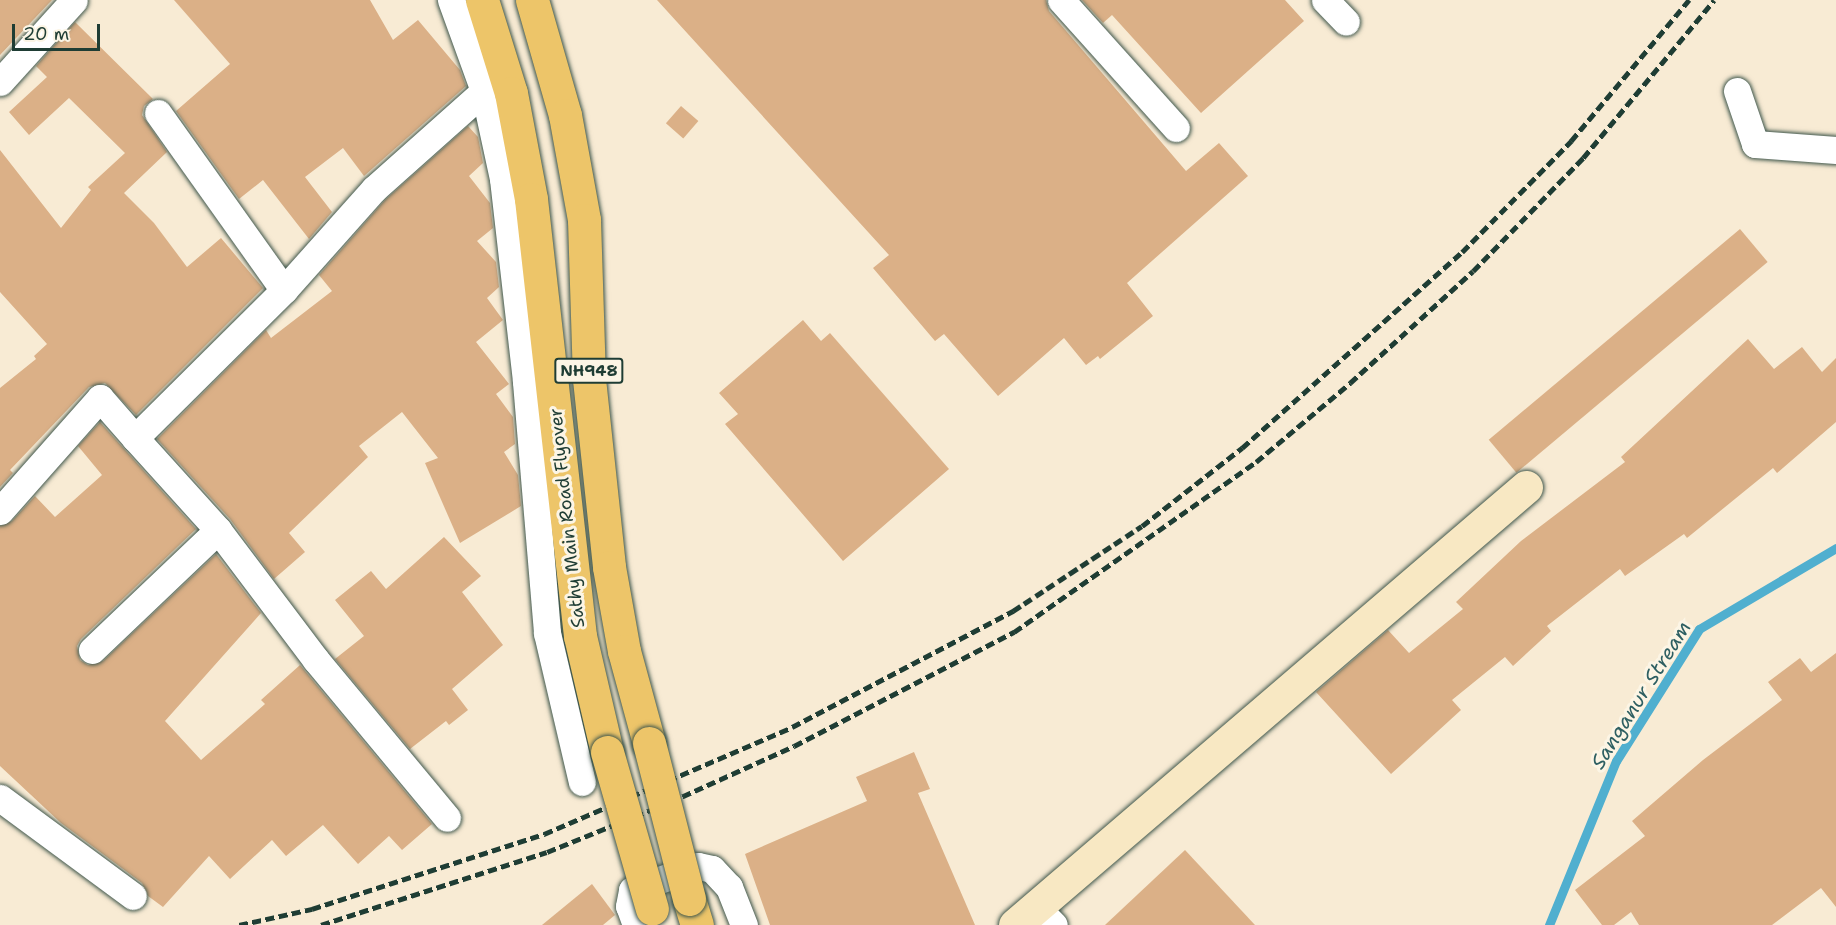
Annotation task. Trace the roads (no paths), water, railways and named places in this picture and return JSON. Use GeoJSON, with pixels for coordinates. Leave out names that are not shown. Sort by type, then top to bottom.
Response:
{"type":"FeatureCollection","features":[{"type":"Feature","properties":{"kind":"highway","name":"Sathy Main Road Flyover"},"geometry":{"type":"LineString","coordinates":[[482,0],[511,93],[531,199],[580,636],[607,752],[658,925]]}},
{"type":"Feature","properties":{"kind":"highway","name":"Sathy Main Road Flyover"},"geometry":{"type":"LineString","coordinates":[[532,0],[565,115],[584,220],[589,379],[609,567],[624,651],[697,925]]}},
{"type":"Feature","properties":{"kind":"street"},"geometry":{"type":"LineString","coordinates":[[0,82],[74,0]]}},
{"type":"Feature","properties":{"kind":"street"},"geometry":{"type":"LineString","coordinates":[[451,0],[484,91],[503,179],[526,382],[547,633],[582,782]]}},
{"type":"Feature","properties":{"kind":"street"},"geometry":{"type":"LineString","coordinates":[[1061,0],[1176,128]]}},
{"type":"Feature","properties":{"kind":"street"},"geometry":{"type":"LineString","coordinates":[[1325,0],[1346,22]]}},
{"type":"Feature","properties":{"kind":"street"},"geometry":{"type":"LineString","coordinates":[[135,438],[284,290],[374,189],[484,91]]}},
{"type":"Feature","properties":{"kind":"street"},"geometry":{"type":"LineString","coordinates":[[1737,91],[1755,144],[1836,150]]}},
{"type":"Feature","properties":{"kind":"street"},"geometry":{"type":"LineString","coordinates":[[158,113],[284,290]]}},
{"type":"Feature","properties":{"kind":"street"},"geometry":{"type":"LineString","coordinates":[[0,511],[100,398],[218,530],[316,660],[447,818]]}},
{"type":"Feature","properties":{"kind":"street"},"geometry":{"type":"LineString","coordinates":[[1035,919],[1526,487]]}},
{"type":"Feature","properties":{"kind":"street"},"geometry":{"type":"LineString","coordinates":[[92,650],[218,530]]}},
{"type":"Feature","properties":{"kind":"street"},"geometry":{"type":"LineString","coordinates":[[0,798],[133,896]]}},
{"type":"Feature","properties":{"kind":"street"},"geometry":{"type":"LineString","coordinates":[[636,925],[629,906],[632,890],[698,866],[712,868],[729,887],[744,925]]}},
{"type":"Feature","properties":{"kind":"waterway","name":"Sanganur Stream"},"geometry":{"type":"LineString","coordinates":[[1549,925],[1616,761],[1699,629],[1836,548]]}},
{"type":"Feature","properties":{"kind":"railway"},"geometry":{"type":"LineString","coordinates":[[239,925],[312,909],[544,834],[792,727],[1013,611],[1142,526],[1242,448],[1462,252],[1571,141],[1689,0]]}},
{"type":"Feature","properties":{"kind":"railway"},"geometry":{"type":"LineString","coordinates":[[321,925],[547,852],[670,802],[794,746],[1014,632],[1256,462],[1350,383],[1473,271],[1583,158],[1714,0]]}}]}
